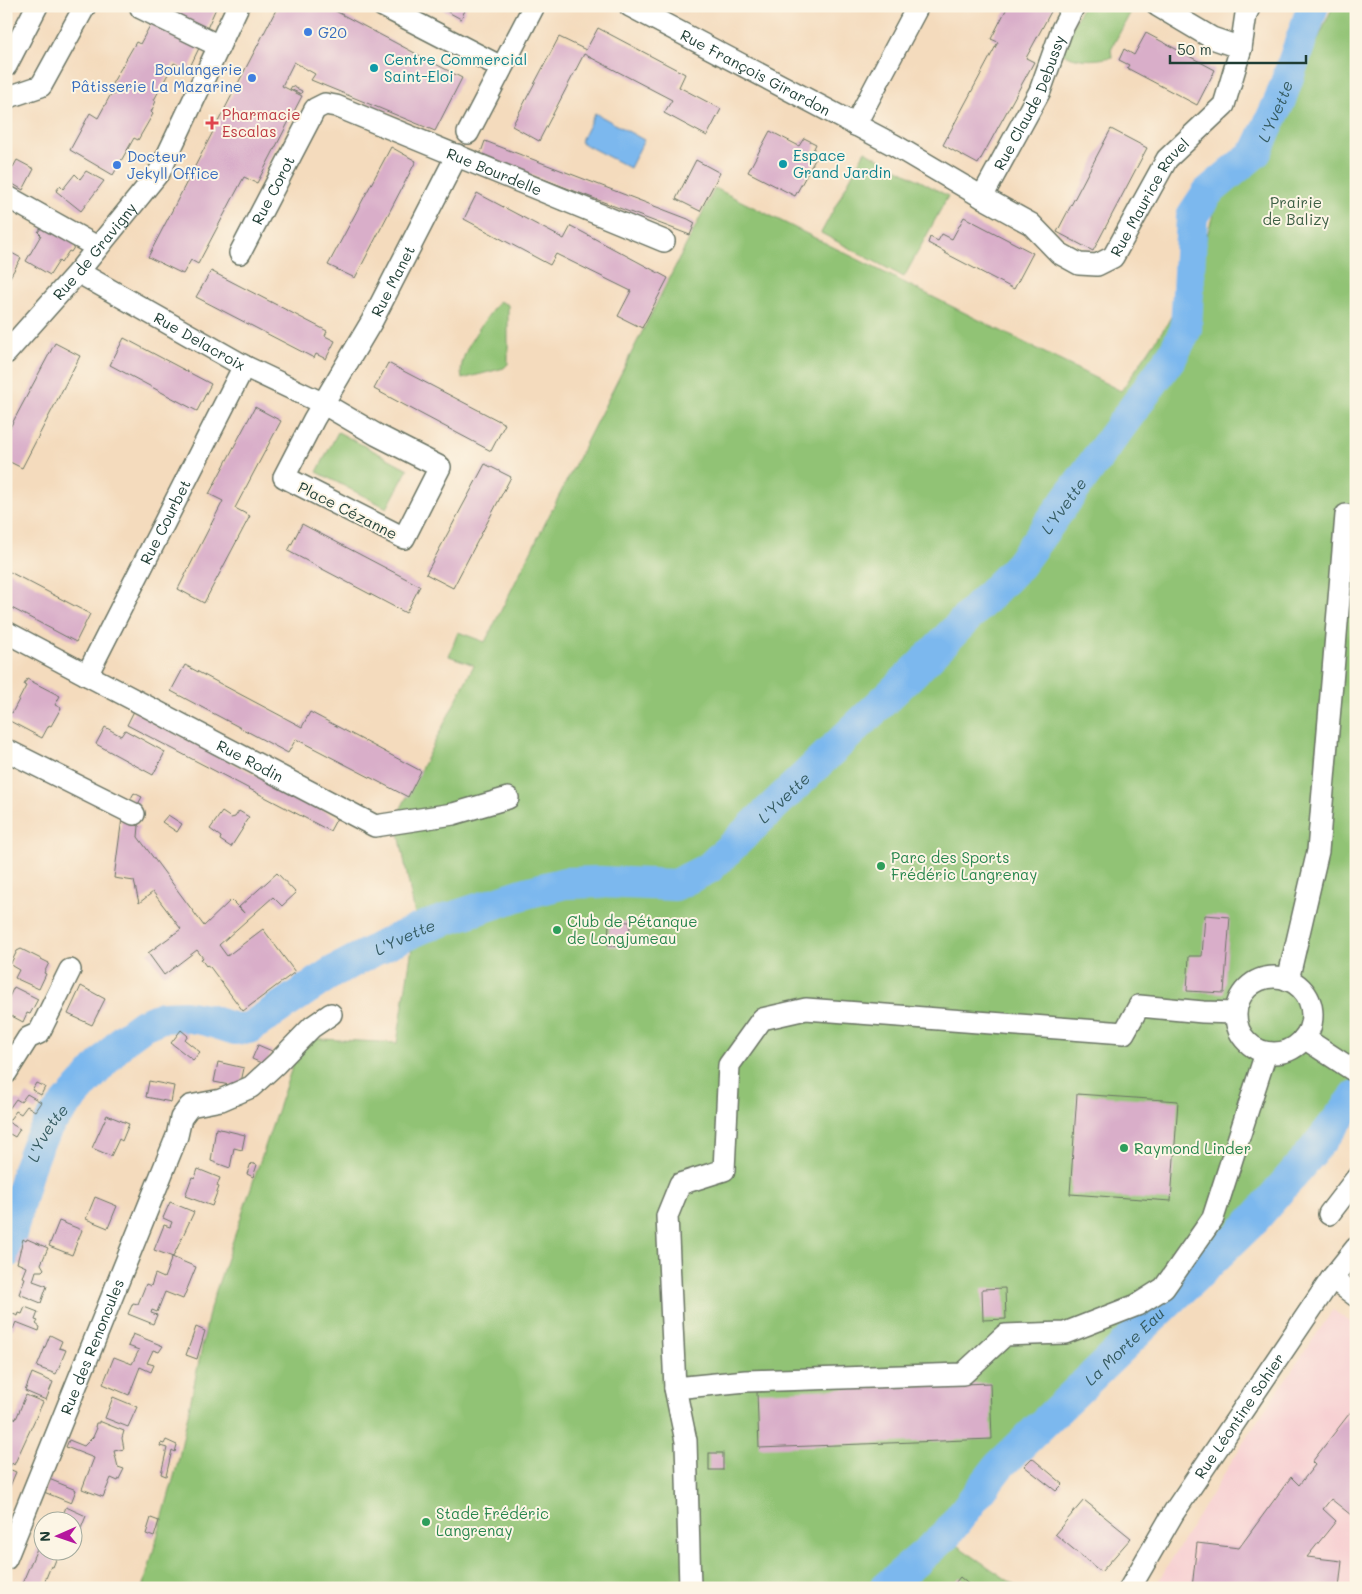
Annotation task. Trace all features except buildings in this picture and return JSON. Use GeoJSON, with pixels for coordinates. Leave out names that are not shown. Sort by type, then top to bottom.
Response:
{"type":"FeatureCollection","features":[{"type":"Feature","properties":{"kind":"street"},"geometry":{"type":"LineString","coordinates":[[6,66],[38,6]]}},
{"type":"Feature","properties":{"kind":"street"},"geometry":{"type":"LineString","coordinates":[[6,98],[41,86],[85,6]]}},
{"type":"Feature","properties":{"kind":"street","name":"Rue de Gravigny"},"geometry":{"type":"LineString","coordinates":[[6,353],[78,272],[160,170],[238,6]]}},
{"type":"Feature","properties":{"kind":"street"},"geometry":{"type":"LineString","coordinates":[[383,6],[501,67]]}},
{"type":"Feature","properties":{"kind":"street"},"geometry":{"type":"LineString","coordinates":[[468,133],[534,6]]}},
{"type":"Feature","properties":{"kind":"street","name":"Rue François Girardon"},"geometry":{"type":"LineString","coordinates":[[630,6],[855,125]]}},
{"type":"Feature","properties":{"kind":"street"},"geometry":{"type":"LineString","coordinates":[[855,125],[918,6]]}},
{"type":"Feature","properties":{"kind":"street","name":"Rue Claude Debussy"},"geometry":{"type":"LineString","coordinates":[[982,198],[1040,90],[1062,30],[1074,6]]}},
{"type":"Feature","properties":{"kind":"street"},"geometry":{"type":"LineString","coordinates":[[1158,6],[1212,38],[1241,48]]}},
{"type":"Feature","properties":{"kind":"street","name":"Rue Maurice Ravel"},"geometry":{"type":"LineString","coordinates":[[855,125],[894,145],[982,198],[1031,224],[1059,253],[1079,264],[1097,265],[1113,257],[1166,159],[1224,105],[1241,48],[1246,14],[1250,6]]}},
{"type":"Feature","properties":{"kind":"street"},"geometry":{"type":"LineString","coordinates":[[141,8],[218,46]]}},
{"type":"Feature","properties":{"kind":"street","name":"Rue Bourdelle"},"geometry":{"type":"LineString","coordinates":[[325,104],[336,106],[664,241]]}},
{"type":"Feature","properties":{"kind":"street","name":"Rue Corot"},"geometry":{"type":"LineString","coordinates":[[240,253],[315,109],[325,104]]}},
{"type":"Feature","properties":{"kind":"street","name":"Rue Manet"},"geometry":{"type":"LineString","coordinates":[[324,404],[372,321],[457,155]]}},
{"type":"Feature","properties":{"kind":"street"},"geometry":{"type":"LineString","coordinates":[[6,196],[97,247]]}},
{"type":"Feature","properties":{"kind":"street","name":"Rue Delacroix"},"geometry":{"type":"LineString","coordinates":[[78,272],[244,366],[324,404]]}},
{"type":"Feature","properties":{"kind":"street","name":"Rue Courbet"},"geometry":{"type":"LineString","coordinates":[[87,676],[244,366]]}},
{"type":"Feature","properties":{"kind":"street","name":"Place Cézanne"},"geometry":{"type":"LineString","coordinates":[[324,404],[377,435],[440,467],[404,538],[284,477],[314,419],[324,404]]}},
{"type":"Feature","properties":{"kind":"street"},"geometry":{"type":"LineString","coordinates":[[1288,980],[1318,851],[1346,515]]}},
{"type":"Feature","properties":{"kind":"street","name":"Rue Rodin"},"geometry":{"type":"LineString","coordinates":[[6,632],[375,826],[453,814],[508,798]]}},
{"type":"Feature","properties":{"kind":"street"},"geometry":{"type":"LineString","coordinates":[[6,750],[134,814]]}},
{"type":"Feature","properties":{"kind":"street"},"geometry":{"type":"LineString","coordinates":[[6,1073],[28,1038],[39,1033],[70,970]]}},
{"type":"Feature","properties":{"kind":"street"},"geometry":{"type":"LineString","coordinates":[[1270,977],[1288,980],[1300,986],[1308,997],[1312,1013],[1311,1026],[1299,1044],[1288,1051],[1274,1054],[1266,1053],[1253,1048],[1243,1038],[1237,1027],[1235,1013],[1239,1000],[1246,988],[1257,981],[1270,977]]}},
{"type":"Feature","properties":{"kind":"street"},"geometry":{"type":"LineString","coordinates":[[690,1588],[686,1442],[675,1388],[667,1216],[680,1184],[724,1170],[730,1065],[762,1019],[806,1009],[1124,1032],[1139,1006],[1235,1013]]}},
{"type":"Feature","properties":{"kind":"street","name":"Rue des Renoncules"},"geometry":{"type":"LineString","coordinates":[[6,1559],[177,1136],[181,1118],[190,1106],[221,1100],[251,1087],[312,1027],[331,1014]]}},
{"type":"Feature","properties":{"kind":"street"},"geometry":{"type":"LineString","coordinates":[[1304,1038],[1356,1072]]}},
{"type":"Feature","properties":{"kind":"street"},"geometry":{"type":"LineString","coordinates":[[675,1388],[746,1381],[963,1374],[1005,1335],[1065,1333],[1137,1305],[1164,1288],[1213,1218],[1266,1053]]}},
{"type":"Feature","properties":{"kind":"street"},"geometry":{"type":"LineString","coordinates":[[1329,1214],[1356,1180]]}},
{"type":"Feature","properties":{"kind":"street","name":"Rue Léontine Sohier"},"geometry":{"type":"LineString","coordinates":[[1130,1588],[1174,1512],[1332,1278],[1356,1248]]}},
{"type":"Feature","properties":{"kind":"street"},"geometry":{"type":"LineString","coordinates":[[1332,1278],[1356,1296]]}},
{"type":"Feature","properties":{"kind":"shaded area"},"geometry":{"type":"Polygon","coordinates":[[[1333,1310],[1356,1326],[1356,1588],[1154,1588],[1251,1430],[1333,1310]]]}},
{"type":"Feature","properties":{"kind":"green space"},"geometry":{"type":"Polygon","coordinates":[[[1082,6],[1134,6],[1111,49],[1112,57],[1086,59],[1074,58],[1061,53],[1082,6]]]}},
{"type":"Feature","properties":{"kind":"green space","name":"Parc des Sports Frédéric Langrenay"},"geometry":{"type":"Polygon","coordinates":[[[1333,6],[1356,6],[1356,1104],[1255,1229],[1072,1408],[1000,1475],[952,1542],[1019,1588],[143,1588],[178,1462],[210,1308],[302,1038],[397,1043],[412,948],[415,915],[396,818],[474,665],[449,656],[458,632],[485,642],[715,188],[1121,391],[1167,324],[1199,264],[1219,193],[1263,161],[1333,6]]]}},
{"type":"Feature","properties":{"kind":"green space"},"geometry":{"type":"Polygon","coordinates":[[[865,151],[948,196],[904,277],[821,233],[865,151]]]}},
{"type":"Feature","properties":{"kind":"green space"},"geometry":{"type":"Polygon","coordinates":[[[499,301],[508,305],[508,364],[504,368],[462,379],[461,369],[467,348],[499,301]]]}},
{"type":"Feature","properties":{"kind":"green space"},"geometry":{"type":"Polygon","coordinates":[[[338,432],[408,469],[387,508],[317,472],[338,432]]]}},
{"type":"Feature","properties":{"kind":"water"},"geometry":{"type":"Polygon","coordinates":[[[595,113],[644,140],[630,168],[580,142],[595,113]]]}},
{"type":"Feature","properties":{"kind":"waterway","name":"L'Yvette"},"geometry":{"type":"LineString","coordinates":[[6,1253],[28,1169],[37,1145],[51,1121],[124,1039],[143,1025],[162,1017],[184,1016],[207,1020],[235,1029],[249,1028],[331,973],[390,942],[424,927],[526,893],[565,883],[600,882],[675,885],[709,868],[921,665],[1019,565],[1172,356],[1186,329],[1192,216],[1208,192],[1256,152],[1280,100],[1313,6]]}},
{"type":"Feature","properties":{"kind":"waterway","name":"La Morte Eau"},"geometry":{"type":"LineString","coordinates":[[885,1588],[946,1535],[999,1466],[1252,1222],[1313,1151],[1356,1096]]}},
{"type":"Feature","properties":{"kind":"place","name":"G20"},"geometry":{"type":"Point","coordinates":[308,32]}},
{"type":"Feature","properties":{"kind":"place","name":"Centre Commercial Saint-Eloi"},"geometry":{"type":"Point","coordinates":[374,68]}},
{"type":"Feature","properties":{"kind":"place","name":"Boulangerie Pâtisserie La Mazarine"},"geometry":{"type":"Point","coordinates":[252,78]}},
{"type":"Feature","properties":{"kind":"place","name":"Pharmacie Escalas"},"geometry":{"type":"Point","coordinates":[212,123]}},
{"type":"Feature","properties":{"kind":"place","name":"Espace Grand Jardin"},"geometry":{"type":"Point","coordinates":[783,164]}},
{"type":"Feature","properties":{"kind":"place","name":"Docteur Jekyll Office"},"geometry":{"type":"Point","coordinates":[117,165]}},
{"type":"Feature","properties":{"kind":"place","name":"Parc des Sports Frédéric Langrenay"},"geometry":{"type":"Point","coordinates":[881,866]}},
{"type":"Feature","properties":{"kind":"place","name":"Club de Pétanque de Longjumeau"},"geometry":{"type":"Point","coordinates":[557,930]}},
{"type":"Feature","properties":{"kind":"place","name":"Raymond Linder"},"geometry":{"type":"Point","coordinates":[1124,1148]}},
{"type":"Feature","properties":{"kind":"place","name":"Stade Frédéric Langrenay"},"geometry":{"type":"Point","coordinates":[426,1522]}},
{"type":"Feature","properties":{"kind":"park label","name":"Prairie de Balizy"},"geometry":{"type":"Point","coordinates":[1296,210]}}]}
